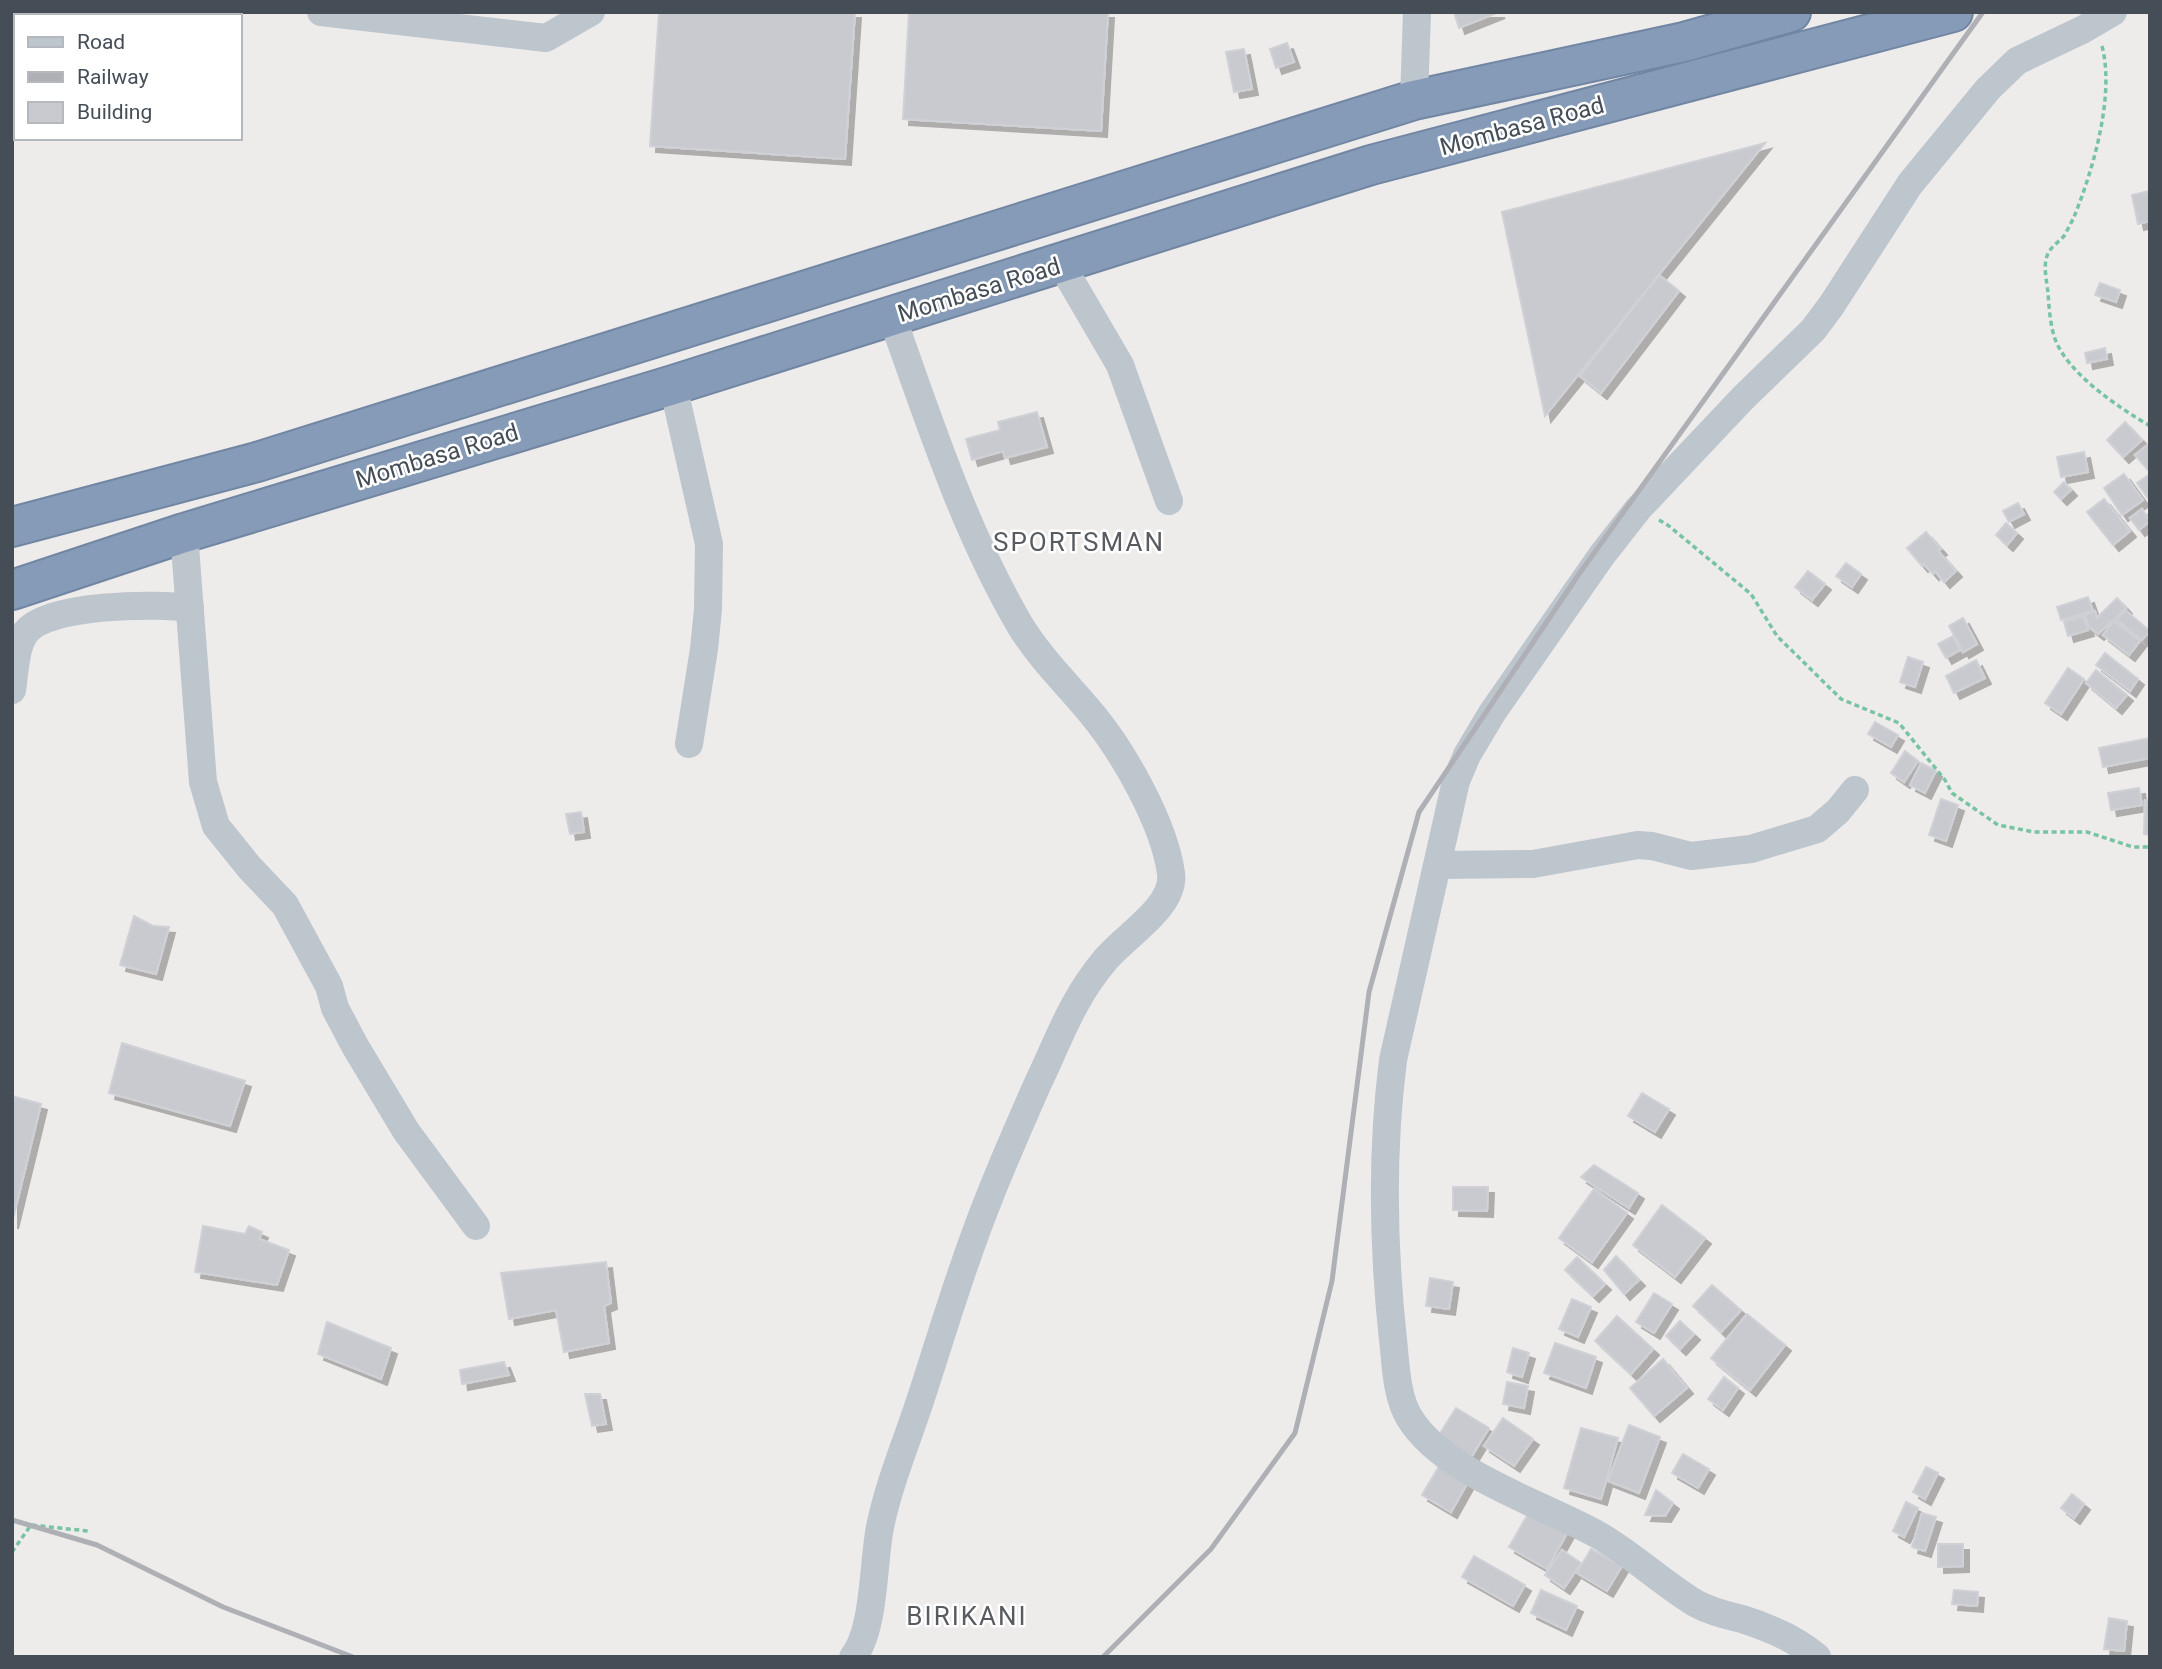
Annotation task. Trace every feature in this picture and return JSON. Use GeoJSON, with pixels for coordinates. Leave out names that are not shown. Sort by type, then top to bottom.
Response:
{"type":"FeatureCollection","features":[{"type":"Feature","properties":{"kind":"highway","name":"Mombasa Road"},"geometry":{"type":"LineString","coordinates":[[12,527],[257,462],[1414,100],[1684,42],[1791,12]]}},
{"type":"Feature","properties":{"kind":"highway","name":"Mombasa Road"},"geometry":{"type":"LineString","coordinates":[[12,590],[184,533],[673,386],[1371,166],[1953,12]]}},
{"type":"Feature","properties":{"kind":"street"},"geometry":{"type":"LineString","coordinates":[[321,12],[545,38],[591,12]]}},
{"type":"Feature","properties":{"kind":"street"},"geometry":{"type":"LineString","coordinates":[[1414,100],[1417,12]]}},
{"type":"Feature","properties":{"kind":"street"},"geometry":{"type":"LineString","coordinates":[[1816,1657],[1779,1634],[1754,1623],[1709,1611],[1695,1604],[1615,1545],[1461,1465],[1430,1443],[1409,1417],[1398,1385],[1388,1291],[1384,1212],[1388,1102],[1393,1060],[1439,865],[1451,802],[1467,755],[1533,653],[1638,509],[1743,398],[1813,330],[1910,184],[1988,89],[2017,61],[2104,18]]}},
{"type":"Feature","properties":{"kind":"street"},"geometry":{"type":"LineString","coordinates":[[1061,264],[1120,365],[1169,501]]}},
{"type":"Feature","properties":{"kind":"street"},"geometry":{"type":"LineString","coordinates":[[853,1657],[864,1640],[880,1526],[894,1478],[961,1273],[1025,1111],[1077,998],[1108,956],[1158,908],[1172,886],[1168,859],[1154,819],[1125,760],[1093,715],[1052,670],[1023,631],[981,552],[956,496],[891,317]]}},
{"type":"Feature","properties":{"kind":"street"},"geometry":{"type":"LineString","coordinates":[[673,386],[709,544],[705,649],[689,744]]}},
{"type":"Feature","properties":{"kind":"street"},"geometry":{"type":"LineString","coordinates":[[184,533],[203,782],[216,826],[248,867],[285,905],[329,986],[335,1008],[355,1046],[406,1131],[475,1226]]}},
{"type":"Feature","properties":{"kind":"street"},"geometry":{"type":"LineString","coordinates":[[12,690],[20,641],[27,629],[44,620],[73,610],[171,605],[190,608]]}},
{"type":"Feature","properties":{"kind":"street"},"geometry":{"type":"LineString","coordinates":[[1439,865],[1533,864],[1638,845],[1690,856],[1751,849],[1817,829],[1838,811],[1855,790]]}},
{"type":"Feature","properties":{"kind":"path"},"geometry":{"type":"LineString","coordinates":[[2104,18],[2104,106],[2088,176],[2074,218],[2046,257],[2050,309],[2055,337],[2062,352],[2101,393],[2150,426]]}},
{"type":"Feature","properties":{"kind":"path"},"geometry":{"type":"LineString","coordinates":[[1638,509],[1669,526],[1751,594],[1777,636],[1841,699],[1899,723],[1952,793],[1998,825],[2034,832],[2087,832],[2133,847],[2150,847]]}},
{"type":"Feature","properties":{"kind":"path"},"geometry":{"type":"LineString","coordinates":[[12,1552],[31,1525],[88,1531]]}},
{"type":"Feature","properties":{"kind":"building"},"geometry":{"type":"Polygon","coordinates":[[[659,12],[855,12],[845,159],[650,146],[659,12]]]}},
{"type":"Feature","properties":{"kind":"building"},"geometry":{"type":"Polygon","coordinates":[[[909,12],[1108,12],[1101,131],[903,119],[909,12]]]}},
{"type":"Feature","properties":{"kind":"building"},"geometry":{"type":"Polygon","coordinates":[[[1454,12],[1499,12],[1459,28],[1454,12]]]}},
{"type":"Feature","properties":{"kind":"building"},"geometry":{"type":"Polygon","coordinates":[[[1287,43],[1294,62],[1276,68],[1270,49],[1287,43]]]}},
{"type":"Feature","properties":{"kind":"building"},"geometry":{"type":"Polygon","coordinates":[[[1244,49],[1252,89],[1234,92],[1226,52],[1244,49]]]}},
{"type":"Feature","properties":{"kind":"building"},"geometry":{"type":"Polygon","coordinates":[[[1765,143],[1545,416],[1502,212],[1765,143]]]}},
{"type":"Feature","properties":{"kind":"building"},"geometry":{"type":"Polygon","coordinates":[[[2149,191],[2150,221],[2138,224],[2132,195],[2149,191]]]}},
{"type":"Feature","properties":{"kind":"building"},"geometry":{"type":"Polygon","coordinates":[[[1659,275],[1679,291],[1601,393],[1580,376],[1659,275]]]}},
{"type":"Feature","properties":{"kind":"building"},"geometry":{"type":"Polygon","coordinates":[[[2100,283],[2120,290],[2116,302],[2095,295],[2100,283]]]}},
{"type":"Feature","properties":{"kind":"building"},"geometry":{"type":"Polygon","coordinates":[[[2105,348],[2107,359],[2087,363],[2085,353],[2105,348]]]}},
{"type":"Feature","properties":{"kind":"building"},"geometry":{"type":"Polygon","coordinates":[[[1037,412],[1047,447],[1005,458],[1003,451],[972,460],[966,439],[1000,430],[998,422],[1037,412]]]}},
{"type":"Feature","properties":{"kind":"building"},"geometry":{"type":"Polygon","coordinates":[[[2125,422],[2142,440],[2123,457],[2107,440],[2125,422]]]}},
{"type":"Feature","properties":{"kind":"building"},"geometry":{"type":"Polygon","coordinates":[[[2150,443],[2150,469],[2148,470],[2135,455],[2150,443]]]}},
{"type":"Feature","properties":{"kind":"building"},"geometry":{"type":"Polygon","coordinates":[[[2084,452],[2088,472],[2061,477],[2057,457],[2084,452]]]}},
{"type":"Feature","properties":{"kind":"building"},"geometry":{"type":"Polygon","coordinates":[[[2124,474],[2143,500],[2122,515],[2104,488],[2124,474]]]}},
{"type":"Feature","properties":{"kind":"building"},"geometry":{"type":"Polygon","coordinates":[[[2150,474],[2150,501],[2137,483],[2150,474]]]}},
{"type":"Feature","properties":{"kind":"building"},"geometry":{"type":"Polygon","coordinates":[[[2064,482],[2071,490],[2061,499],[2054,492],[2064,482]]]}},
{"type":"Feature","properties":{"kind":"building"},"geometry":{"type":"Polygon","coordinates":[[[2104,499],[2130,531],[2113,545],[2087,512],[2104,499]]]}},
{"type":"Feature","properties":{"kind":"building"},"geometry":{"type":"Polygon","coordinates":[[[2018,503],[2024,514],[2009,522],[2003,511],[2018,503]]]}},
{"type":"Feature","properties":{"kind":"building"},"geometry":{"type":"Polygon","coordinates":[[[2142,509],[2150,521],[2139,530],[2130,518],[2142,509]]]}},
{"type":"Feature","properties":{"kind":"building"},"geometry":{"type":"Polygon","coordinates":[[[2006,523],[2017,533],[2007,545],[1996,535],[2006,523]]]}},
{"type":"Feature","properties":{"kind":"building"},"geometry":{"type":"Polygon","coordinates":[[[1926,532],[1956,571],[1944,582],[1935,571],[1933,574],[1924,564],[1922,566],[1907,548],[1926,532]]]}},
{"type":"Feature","properties":{"kind":"building"},"geometry":{"type":"Polygon","coordinates":[[[1846,563],[1861,574],[1852,587],[1836,576],[1846,563]]]}},
{"type":"Feature","properties":{"kind":"building"},"geometry":{"type":"Polygon","coordinates":[[[1808,571],[1825,584],[1812,600],[1795,587],[1808,571]]]}},
{"type":"Feature","properties":{"kind":"building"},"geometry":{"type":"Polygon","coordinates":[[[2088,597],[2093,611],[2061,620],[2057,607],[2088,597]]]}},
{"type":"Feature","properties":{"kind":"building"},"geometry":{"type":"Polygon","coordinates":[[[2117,598],[2126,608],[2098,634],[2089,627],[2085,615],[2095,611],[2097,618],[2117,598]]]}},
{"type":"Feature","properties":{"kind":"building"},"geometry":{"type":"Polygon","coordinates":[[[2125,610],[2150,631],[2142,640],[2117,620],[2125,610]]]}},
{"type":"Feature","properties":{"kind":"building"},"geometry":{"type":"Polygon","coordinates":[[[2083,616],[2088,630],[2068,636],[2064,622],[2083,616]]]}},
{"type":"Feature","properties":{"kind":"building"},"geometry":{"type":"Polygon","coordinates":[[[1963,618],[1977,644],[1963,652],[1949,626],[1963,618]]]}},
{"type":"Feature","properties":{"kind":"building"},"geometry":{"type":"Polygon","coordinates":[[[2114,621],[2140,641],[2129,655],[2103,635],[2114,621]]]}},
{"type":"Feature","properties":{"kind":"building"},"geometry":{"type":"Polygon","coordinates":[[[1953,636],[1960,650],[1946,658],[1938,644],[1953,636]]]}},
{"type":"Feature","properties":{"kind":"building"},"geometry":{"type":"Polygon","coordinates":[[[2105,653],[2138,679],[2130,691],[2096,665],[2105,653]]]}},
{"type":"Feature","properties":{"kind":"building"},"geometry":{"type":"Polygon","coordinates":[[[1908,657],[1923,662],[1915,687],[1900,682],[1908,657]]]}},
{"type":"Feature","properties":{"kind":"building"},"geometry":{"type":"Polygon","coordinates":[[[1976,660],[1985,678],[1954,693],[1946,676],[1976,660]]]}},
{"type":"Feature","properties":{"kind":"building"},"geometry":{"type":"Polygon","coordinates":[[[2068,668],[2084,679],[2061,714],[2045,703],[2068,668]]]}},
{"type":"Feature","properties":{"kind":"building"},"geometry":{"type":"Polygon","coordinates":[[[2096,670],[2127,695],[2116,708],[2086,683],[2096,670]]]}},
{"type":"Feature","properties":{"kind":"building"},"geometry":{"type":"Polygon","coordinates":[[[1875,722],[1898,735],[1891,747],[1868,734],[1875,722]]]}},
{"type":"Feature","properties":{"kind":"building"},"geometry":{"type":"Polygon","coordinates":[[[2150,738],[2150,758],[2103,767],[2099,748],[2150,738]]]}},
{"type":"Feature","properties":{"kind":"building"},"geometry":{"type":"Polygon","coordinates":[[[1905,751],[1918,761],[1904,782],[1891,773],[1905,751]]]}},
{"type":"Feature","properties":{"kind":"building"},"geometry":{"type":"Polygon","coordinates":[[[1921,763],[1936,771],[1925,793],[1910,785],[1921,763]]]}},
{"type":"Feature","properties":{"kind":"building"},"geometry":{"type":"Polygon","coordinates":[[[2139,788],[2142,805],[2111,810],[2108,793],[2139,788]]]}},
{"type":"Feature","properties":{"kind":"building"},"geometry":{"type":"Polygon","coordinates":[[[1941,799],[1958,805],[1946,841],[1929,835],[1941,799]]]}},
{"type":"Feature","properties":{"kind":"building"},"geometry":{"type":"Polygon","coordinates":[[[2145,800],[2150,800],[2150,835],[2144,834],[2145,800]]]}},
{"type":"Feature","properties":{"kind":"building"},"geometry":{"type":"Polygon","coordinates":[[[581,812],[584,832],[570,834],[566,814],[581,812]]]}},
{"type":"Feature","properties":{"kind":"building"},"geometry":{"type":"Polygon","coordinates":[[[134,916],[153,926],[169,927],[156,974],[120,965],[134,916]]]}},
{"type":"Feature","properties":{"kind":"building"},"geometry":{"type":"Polygon","coordinates":[[[122,1043],[245,1081],[230,1126],[109,1093],[122,1043]]]}},
{"type":"Feature","properties":{"kind":"building"},"geometry":{"type":"Polygon","coordinates":[[[1642,1093],[1669,1109],[1655,1132],[1628,1116],[1642,1093]]]}},
{"type":"Feature","properties":{"kind":"building"},"geometry":{"type":"Polygon","coordinates":[[[12,1096],[41,1104],[12,1223],[12,1096]]]}},
{"type":"Feature","properties":{"kind":"building"},"geometry":{"type":"Polygon","coordinates":[[[1594,1165],[1638,1193],[1629,1208],[1581,1177],[1594,1165]]]}},
{"type":"Feature","properties":{"kind":"building"},"geometry":{"type":"Polygon","coordinates":[[[1453,1187],[1488,1187],[1487,1211],[1453,1210],[1453,1187]]]}},
{"type":"Feature","properties":{"kind":"building"},"geometry":{"type":"Polygon","coordinates":[[[1594,1189],[1627,1213],[1592,1262],[1559,1238],[1594,1189]]]}},
{"type":"Feature","properties":{"kind":"building"},"geometry":{"type":"Polygon","coordinates":[[[1662,1205],[1705,1238],[1675,1277],[1633,1245],[1662,1205]]]}},
{"type":"Feature","properties":{"kind":"building"},"geometry":{"type":"Polygon","coordinates":[[[203,1226],[245,1234],[249,1226],[262,1232],[259,1239],[289,1250],[277,1285],[195,1272],[203,1226]]]}},
{"type":"Feature","properties":{"kind":"building"},"geometry":{"type":"Polygon","coordinates":[[[1616,1256],[1639,1280],[1624,1294],[1604,1270],[1616,1256]]]}},
{"type":"Feature","properties":{"kind":"building"},"geometry":{"type":"Polygon","coordinates":[[[1577,1257],[1605,1284],[1593,1296],[1565,1270],[1577,1257]]]}},
{"type":"Feature","properties":{"kind":"building"},"geometry":{"type":"Polygon","coordinates":[[[606,1262],[611,1303],[604,1306],[609,1343],[564,1352],[556,1310],[509,1319],[501,1273],[606,1262]]]}},
{"type":"Feature","properties":{"kind":"building"},"geometry":{"type":"Polygon","coordinates":[[[1430,1278],[1453,1282],[1449,1309],[1426,1306],[1430,1278]]]}},
{"type":"Feature","properties":{"kind":"building"},"geometry":{"type":"Polygon","coordinates":[[[1712,1285],[1741,1310],[1721,1332],[1693,1306],[1712,1285]]]}},
{"type":"Feature","properties":{"kind":"building"},"geometry":{"type":"Polygon","coordinates":[[[1654,1293],[1672,1304],[1654,1333],[1636,1322],[1654,1293]]]}},
{"type":"Feature","properties":{"kind":"building"},"geometry":{"type":"Polygon","coordinates":[[[1572,1299],[1591,1307],[1578,1337],[1559,1329],[1572,1299]]]}},
{"type":"Feature","properties":{"kind":"building"},"geometry":{"type":"Polygon","coordinates":[[[1747,1314],[1785,1345],[1750,1390],[1711,1358],[1747,1314]]]}},
{"type":"Feature","properties":{"kind":"building"},"geometry":{"type":"Polygon","coordinates":[[[1617,1316],[1653,1349],[1631,1374],[1595,1341],[1617,1316]]]}},
{"type":"Feature","properties":{"kind":"building"},"geometry":{"type":"Polygon","coordinates":[[[1680,1321],[1694,1334],[1680,1349],[1666,1336],[1680,1321]]]}},
{"type":"Feature","properties":{"kind":"building"},"geometry":{"type":"Polygon","coordinates":[[[327,1322],[391,1348],[381,1379],[318,1354],[327,1322]]]}},
{"type":"Feature","properties":{"kind":"building"},"geometry":{"type":"Polygon","coordinates":[[[1555,1343],[1596,1357],[1586,1388],[1544,1373],[1555,1343]]]}},
{"type":"Feature","properties":{"kind":"building"},"geometry":{"type":"Polygon","coordinates":[[[1513,1348],[1529,1353],[1522,1377],[1507,1372],[1513,1348]]]}},
{"type":"Feature","properties":{"kind":"building"},"geometry":{"type":"Polygon","coordinates":[[[1663,1359],[1687,1388],[1654,1416],[1630,1388],[1663,1359]]]}},
{"type":"Feature","properties":{"kind":"building"},"geometry":{"type":"Polygon","coordinates":[[[504,1362],[509,1375],[462,1384],[460,1370],[504,1362]]]}},
{"type":"Feature","properties":{"kind":"building"},"geometry":{"type":"Polygon","coordinates":[[[1724,1377],[1738,1388],[1723,1410],[1708,1399],[1724,1377]]]}},
{"type":"Feature","properties":{"kind":"building"},"geometry":{"type":"Polygon","coordinates":[[[1507,1382],[1528,1386],[1524,1408],[1503,1404],[1507,1382]]]}},
{"type":"Feature","properties":{"kind":"building"},"geometry":{"type":"Polygon","coordinates":[[[585,1394],[600,1394],[606,1424],[592,1426],[585,1394]]]}},
{"type":"Feature","properties":{"kind":"building"},"geometry":{"type":"Polygon","coordinates":[[[1456,1408],[1489,1428],[1467,1464],[1434,1443],[1456,1408]]]}},
{"type":"Feature","properties":{"kind":"building"},"geometry":{"type":"Polygon","coordinates":[[[1503,1418],[1533,1439],[1514,1466],[1484,1446],[1503,1418]]]}},
{"type":"Feature","properties":{"kind":"building"},"geometry":{"type":"Polygon","coordinates":[[[1629,1425],[1660,1437],[1639,1493],[1608,1481],[1629,1425]]]}},
{"type":"Feature","properties":{"kind":"building"},"geometry":{"type":"Polygon","coordinates":[[[1581,1428],[1618,1438],[1601,1499],[1564,1488],[1581,1428]]]}},
{"type":"Feature","properties":{"kind":"building"},"geometry":{"type":"Polygon","coordinates":[[[1683,1454],[1709,1469],[1698,1488],[1672,1473],[1683,1454]]]}},
{"type":"Feature","properties":{"kind":"building"},"geometry":{"type":"Polygon","coordinates":[[[1441,1463],[1469,1480],[1451,1512],[1422,1495],[1441,1463]]]}},
{"type":"Feature","properties":{"kind":"building"},"geometry":{"type":"Polygon","coordinates":[[[1926,1467],[1938,1473],[1925,1499],[1913,1492],[1926,1467]]]}},
{"type":"Feature","properties":{"kind":"building"},"geometry":{"type":"Polygon","coordinates":[[[1656,1490],[1673,1503],[1665,1516],[1645,1515],[1656,1490]]]}},
{"type":"Feature","properties":{"kind":"building"},"geometry":{"type":"Polygon","coordinates":[[[2072,1494],[2084,1504],[2074,1518],[2061,1508],[2072,1494]]]}},
{"type":"Feature","properties":{"kind":"building"},"geometry":{"type":"Polygon","coordinates":[[[1906,1502],[1918,1508],[1904,1537],[1893,1531],[1906,1502]]]}},
{"type":"Feature","properties":{"kind":"building"},"geometry":{"type":"Polygon","coordinates":[[[1532,1507],[1570,1528],[1547,1569],[1509,1547],[1532,1507]]]}},
{"type":"Feature","properties":{"kind":"building"},"geometry":{"type":"Polygon","coordinates":[[[1922,1513],[1936,1517],[1925,1551],[1912,1547],[1922,1513]]]}},
{"type":"Feature","properties":{"kind":"building"},"geometry":{"type":"Polygon","coordinates":[[[1938,1544],[1963,1544],[1963,1566],[1938,1567],[1938,1544]]]}},
{"type":"Feature","properties":{"kind":"building"},"geometry":{"type":"Polygon","coordinates":[[[1591,1549],[1622,1566],[1607,1591],[1577,1573],[1591,1549]]]}},
{"type":"Feature","properties":{"kind":"building"},"geometry":{"type":"Polygon","coordinates":[[[1562,1550],[1581,1563],[1564,1588],[1545,1575],[1562,1550]]]}},
{"type":"Feature","properties":{"kind":"building"},"geometry":{"type":"Polygon","coordinates":[[[1474,1556],[1525,1585],[1513,1606],[1462,1577],[1474,1556]]]}},
{"type":"Feature","properties":{"kind":"building"},"geometry":{"type":"Polygon","coordinates":[[[1541,1590],[1577,1606],[1566,1630],[1531,1613],[1541,1590]]]}},
{"type":"Feature","properties":{"kind":"building"},"geometry":{"type":"Polygon","coordinates":[[[1954,1590],[1978,1592],[1977,1606],[1952,1604],[1954,1590]]]}},
{"type":"Feature","properties":{"kind":"building"},"geometry":{"type":"Polygon","coordinates":[[[2109,1618],[2127,1621],[2124,1651],[2104,1649],[2109,1618]]]}},
{"type":"Feature","properties":{"kind":"railway"},"geometry":{"type":"LineString","coordinates":[[1103,1657],[1211,1549],[1295,1433],[1332,1281],[1369,992],[1419,812],[1579,574],[1983,12]]}},
{"type":"Feature","properties":{"kind":"railway"},"geometry":{"type":"LineString","coordinates":[[12,1520],[97,1545],[223,1607],[353,1657]]}},
{"type":"Feature","properties":{"kind":"district","name":"SPORTSMAN"},"geometry":{"type":"Point","coordinates":[1079,542]}},
{"type":"Feature","properties":{"kind":"district","name":"BIRIKANI"},"geometry":{"type":"Point","coordinates":[967,1616]}}]}
